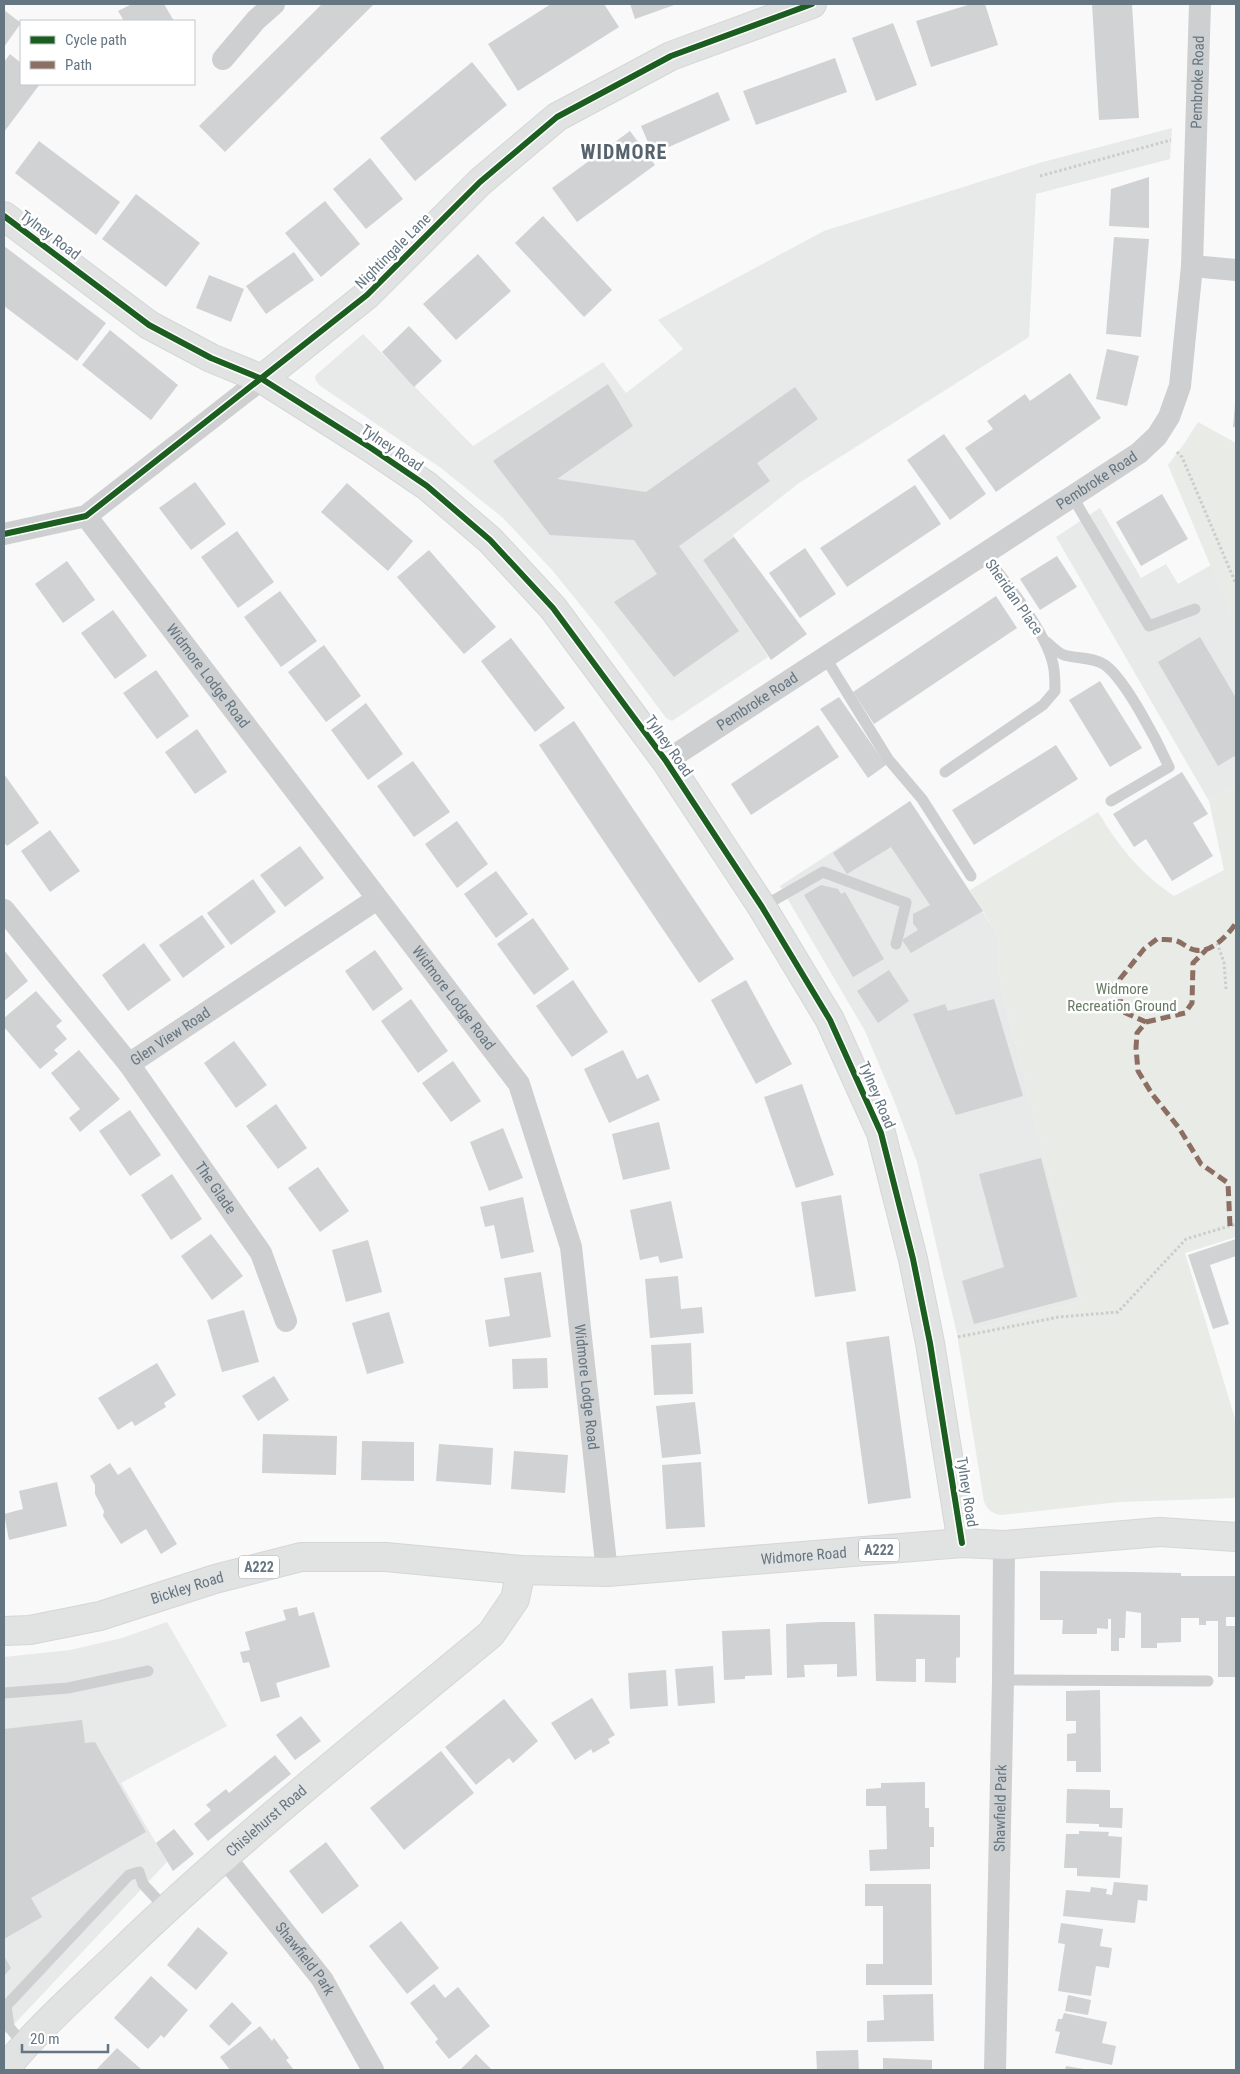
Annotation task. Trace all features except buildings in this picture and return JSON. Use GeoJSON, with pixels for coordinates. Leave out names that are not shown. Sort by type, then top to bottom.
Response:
{"type":"FeatureCollection","features":[{"type":"Feature","properties":{"kind":"street"},"geometry":{"type":"LineString","coordinates":[[224,59],[253,12],[274,4]]}},
{"type":"Feature","properties":{"kind":"street","name":"Nightingale Lane"},"geometry":{"type":"LineString","coordinates":[[4,534],[86,516],[367,295],[480,182],[557,117],[671,56],[812,4]]}},
{"type":"Feature","properties":{"kind":"street","name":"Pembroke Road"},"geometry":{"type":"LineString","coordinates":[[666,761],[983,553],[1139,454],[1157,436],[1169,417],[1180,386],[1192,266],[1200,4]]}},
{"type":"Feature","properties":{"kind":"street","name":"Tylney Road"},"geometry":{"type":"LineString","coordinates":[[4,216],[149,325],[211,358],[262,379],[427,486],[490,540],[553,608],[666,761],[762,907],[830,1020],[881,1133],[913,1259],[930,1343],[962,1543]]}},
{"type":"Feature","properties":{"kind":"street"},"geometry":{"type":"LineString","coordinates":[[1192,266],[1236,270]]}},
{"type":"Feature","properties":{"kind":"street","name":"Widmore Lodge Road"},"geometry":{"type":"LineString","coordinates":[[86,516],[519,1084],[571,1247],[607,1572]]}},
{"type":"Feature","properties":{"kind":"street","name":"Glen View Road"},"geometry":{"type":"LineString","coordinates":[[4,910],[128,1064],[377,899]]}},
{"type":"Feature","properties":{"kind":"street","name":"The Glade"},"geometry":{"type":"LineString","coordinates":[[128,1064],[261,1253],[286,1320]]}},
{"type":"Feature","properties":{"kind":"street","name":"Widmore Road"},"geometry":{"type":"LineString","coordinates":[[521,1570],[607,1572],[962,1543],[1004,1545],[1160,1532],[1236,1537]]}},
{"type":"Feature","properties":{"kind":"street","name":"Shawfield Park"},"geometry":{"type":"LineString","coordinates":[[995,2070],[1004,1545]]}},
{"type":"Feature","properties":{"kind":"street","name":"Bickley Road"},"geometry":{"type":"LineString","coordinates":[[4,1631],[30,1630],[100,1616],[214,1579],[301,1557],[386,1556],[521,1570]]}},
{"type":"Feature","properties":{"kind":"street","name":"Chislehurst Road"},"geometry":{"type":"LineString","coordinates":[[4,2070],[24,2045],[224,1856],[492,1634],[515,1599],[521,1570]]}},
{"type":"Feature","properties":{"kind":"street","name":"Shawfield Park"},"geometry":{"type":"LineString","coordinates":[[224,1856],[322,1979],[373,2070]]}},
{"type":"Feature","properties":{"kind":"lane"},"geometry":{"type":"LineString","coordinates":[[1072,496],[1149,626],[1195,609]]}},
{"type":"Feature","properties":{"kind":"lane","name":"Sheridan Place"},"geometry":{"type":"LineString","coordinates":[[983,553],[1012,590],[1044,640]]}},
{"type":"Feature","properties":{"kind":"lane"},"geometry":{"type":"LineString","coordinates":[[945,772],[1043,705],[1055,691],[1053,664],[1044,640]]}},
{"type":"Feature","properties":{"kind":"lane"},"geometry":{"type":"LineString","coordinates":[[1044,640],[1063,655],[1089,659],[1105,665],[1121,681],[1161,749],[1169,767],[1111,801]]}},
{"type":"Feature","properties":{"kind":"lane"},"geometry":{"type":"LineString","coordinates":[[825,657],[888,759],[922,799],[971,876]]}},
{"type":"Feature","properties":{"kind":"lane"},"geometry":{"type":"LineString","coordinates":[[762,907],[823,872],[906,903],[896,944]]}},
{"type":"Feature","properties":{"kind":"lane"},"geometry":{"type":"LineString","coordinates":[[4,1694],[68,1688],[148,1671]]}},
{"type":"Feature","properties":{"kind":"lane"},"geometry":{"type":"LineString","coordinates":[[1003,1680],[1208,1681]]}},
{"type":"Feature","properties":{"kind":"lane"},"geometry":{"type":"LineString","coordinates":[[24,2045],[9,2027],[5,2005],[133,1872],[139,1872],[143,1884],[166,1909]]}},
{"type":"Feature","properties":{"kind":"path"},"geometry":{"type":"LineString","coordinates":[[1040,176],[1172,140],[1196,144]]}},
{"type":"Feature","properties":{"kind":"path"},"geometry":{"type":"LineString","coordinates":[[1157,436],[1182,457],[1236,584]]}},
{"type":"Feature","properties":{"kind":"path"},"geometry":{"type":"LineString","coordinates":[[1217,943],[1224,962],[1226,989]]}},
{"type":"Feature","properties":{"kind":"path"},"geometry":{"type":"LineString","coordinates":[[930,1343],[1059,1317],[1118,1312],[1186,1239],[1236,1224]]}},
{"type":"Feature","properties":{"kind":"shaded area"},"geometry":{"type":"Polygon","coordinates":[[[1172,128],[1170,159],[1036,194],[1029,337],[799,483],[703,560],[768,657],[672,721],[666,718],[603,633],[552,570],[503,518],[441,468],[319,385],[315,379],[316,375],[363,334],[473,446],[603,362],[626,393],[683,349],[658,320],[824,231],[1039,163],[1172,128]]]}},
{"type":"Feature","properties":{"kind":"shaded area"},"geometry":{"type":"Polygon","coordinates":[[[1100,508],[1141,578],[1166,564],[1178,584],[1211,565],[1236,626],[1236,782],[1209,801],[1056,537],[1100,508]]]}},
{"type":"Feature","properties":{"kind":"shaded area"},"geometry":{"type":"Polygon","coordinates":[[[910,801],[996,932],[999,940],[998,971],[1081,1301],[957,1334],[917,1162],[895,1103],[865,1031],[780,886],[910,801]]]}},
{"type":"Feature","properties":{"kind":"shaded area"},"geometry":{"type":"Polygon","coordinates":[[[167,1622],[227,1726],[121,1783],[167,1862],[4,2035],[4,1657],[70,1650],[122,1638],[167,1622]]]}},
{"type":"Feature","properties":{"kind":"green space"},"geometry":{"type":"Polygon","coordinates":[[[1198,422],[1236,443],[1236,626],[1168,465],[1198,422]]]}},
{"type":"Feature","properties":{"kind":"green space","name":"Widmore Recreation Ground"},"geometry":{"type":"Polygon","coordinates":[[[1236,782],[1236,1237],[1185,1253],[1236,1422],[1236,1498],[1119,1502],[1002,1515],[996,1514],[984,1502],[957,1334],[1081,1301],[998,971],[999,940],[970,890],[1098,812],[1131,859],[1150,878],[1174,896],[1224,870],[1209,801],[1236,782]]]}},
{"type":"Feature","properties":{"kind":"marked path"},"geometry":{"type":"LineString","coordinates":[[1230,1226],[1228,1183],[1201,1164],[1179,1128],[1152,1094],[1138,1071],[1137,1033],[1146,1022],[1121,1011],[1120,979],[1144,949],[1157,939],[1175,940],[1192,949],[1207,949],[1219,942],[1236,923]]}},
{"type":"Feature","properties":{"kind":"marked path"},"geometry":{"type":"LineString","coordinates":[[1146,1022],[1185,1013],[1192,1003],[1193,963],[1206,950]]}},
{"type":"Feature","properties":{"kind":"cycle path"},"geometry":{"type":"LineString","coordinates":[[4,534],[86,516],[367,295],[480,182],[557,117],[671,56],[812,4]]}},
{"type":"Feature","properties":{"kind":"cycle path"},"geometry":{"type":"LineString","coordinates":[[4,216],[149,325],[211,358],[262,379],[427,486],[490,540],[553,608],[666,761],[762,907],[830,1020],[881,1133],[913,1259],[930,1343],[962,1543]]}},
{"type":"Feature","properties":{"kind":"district","name":"WIDMORE"},"geometry":{"type":"Point","coordinates":[624,152]}}]}
